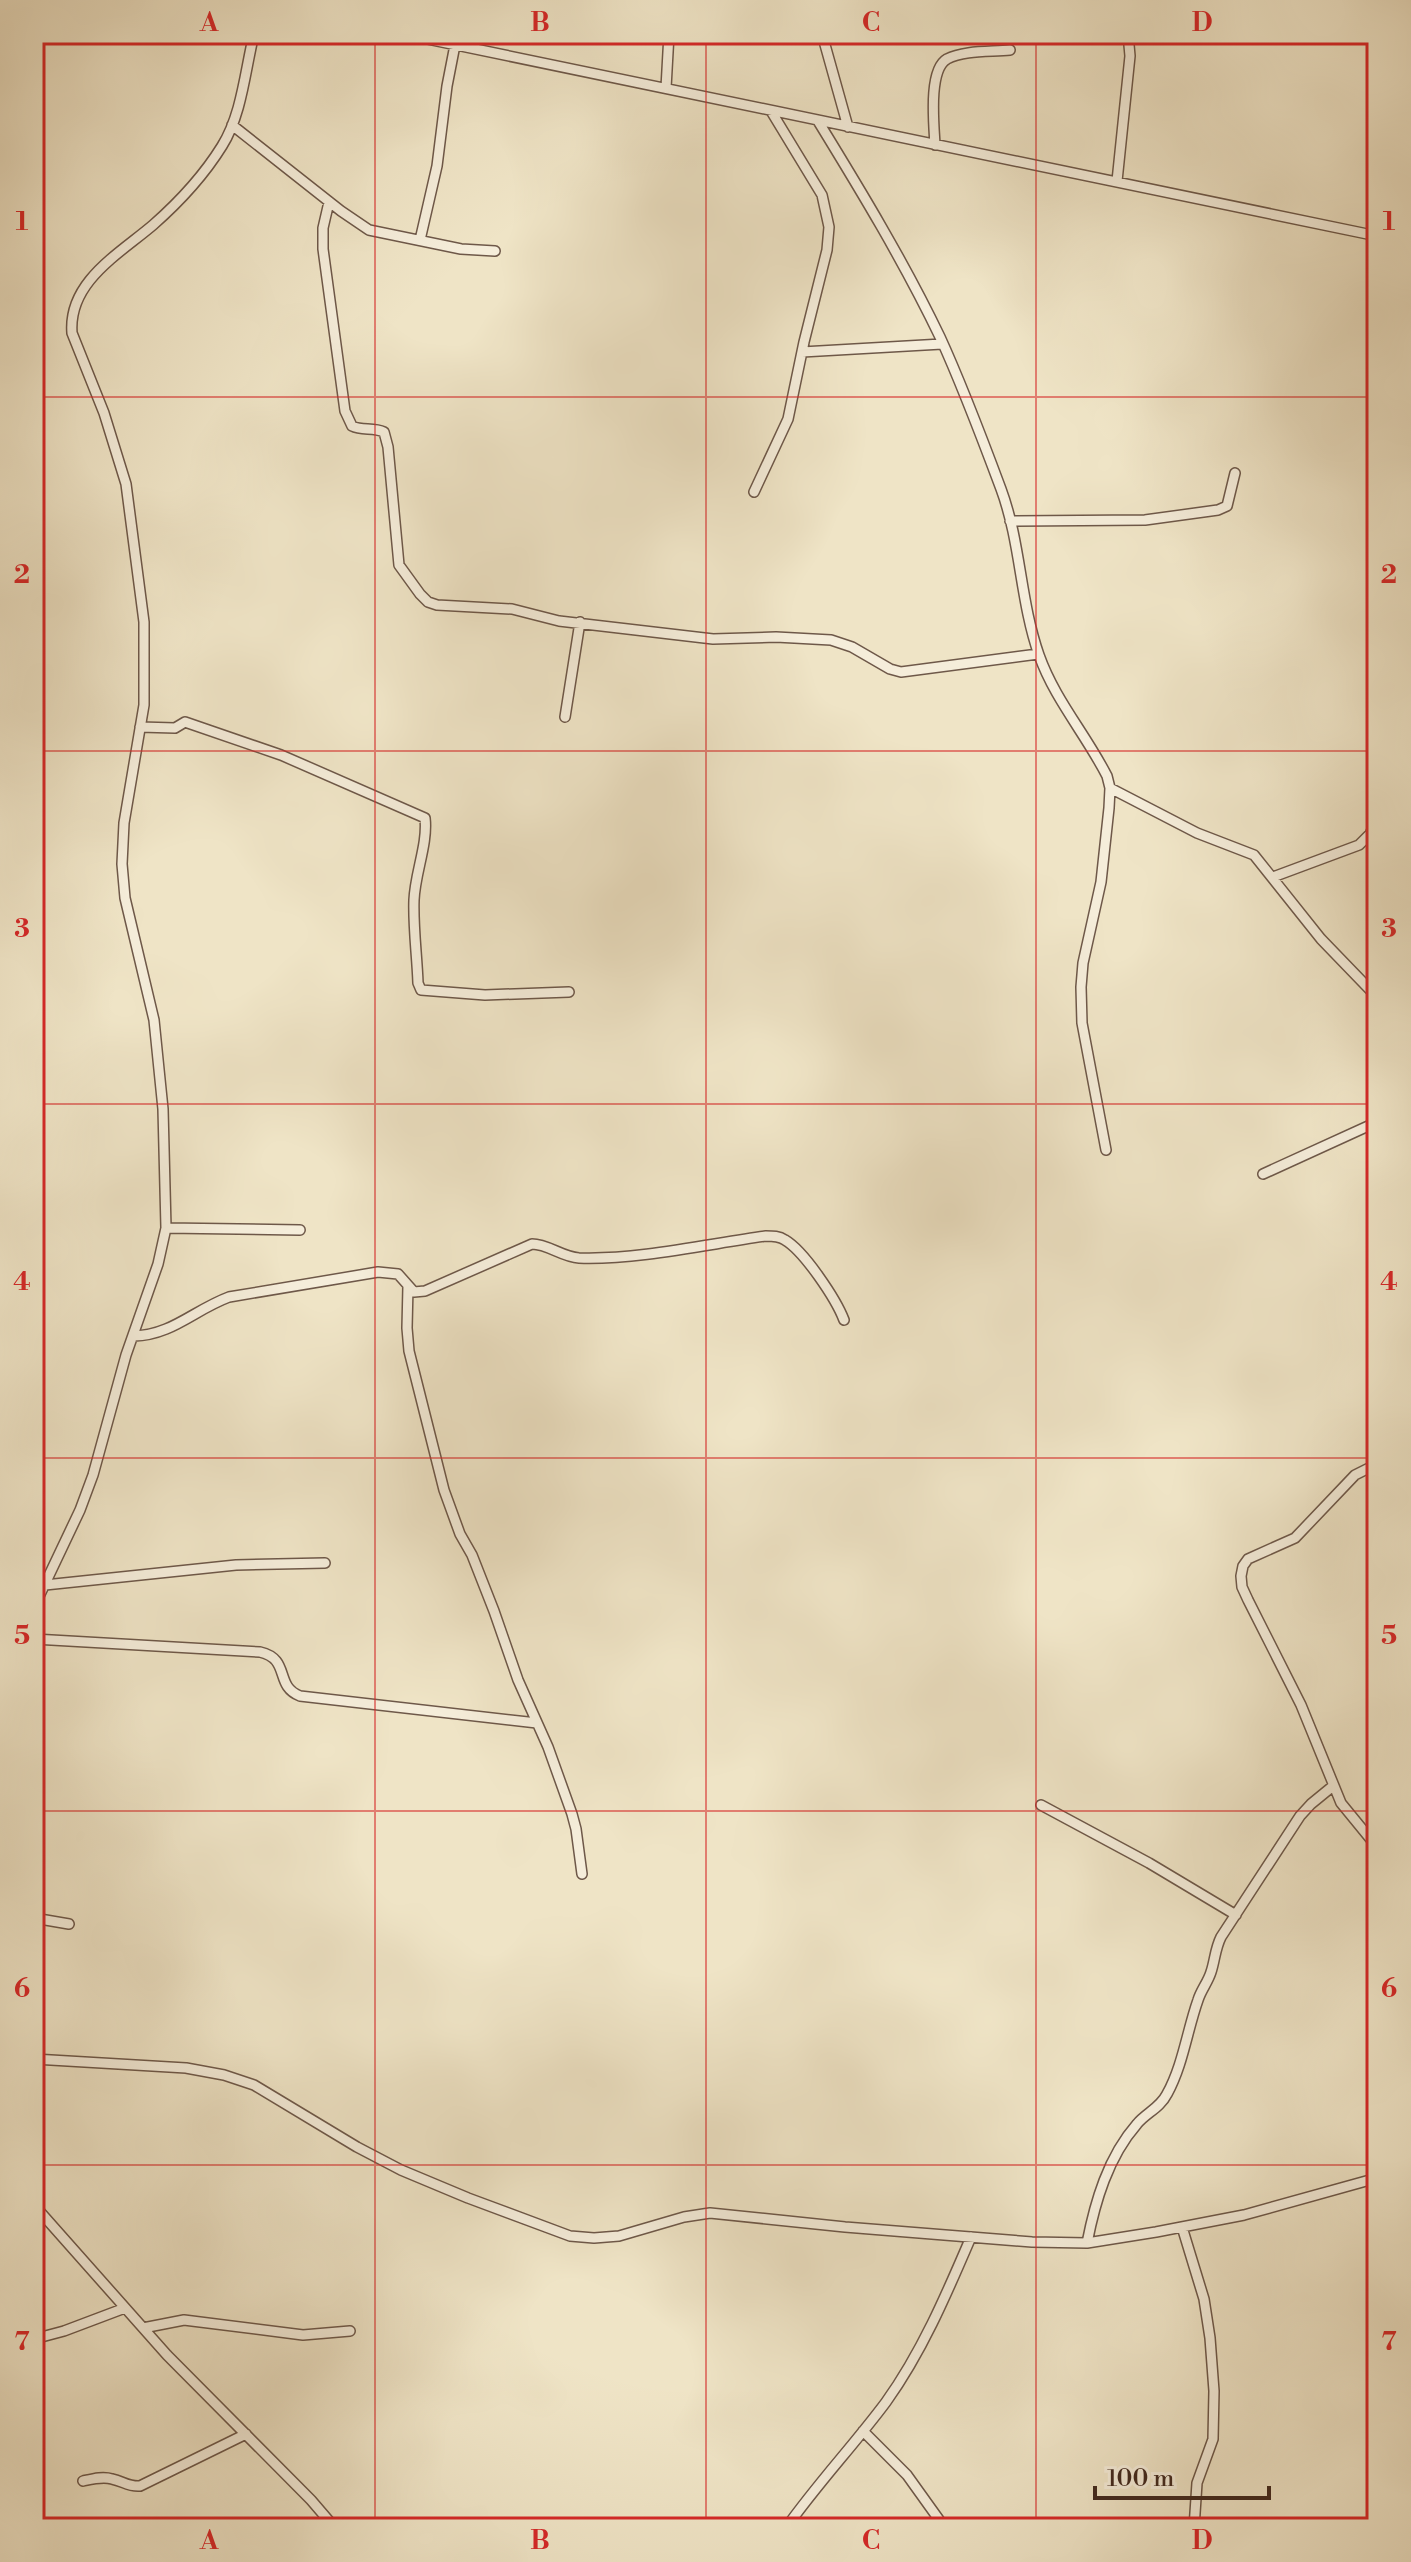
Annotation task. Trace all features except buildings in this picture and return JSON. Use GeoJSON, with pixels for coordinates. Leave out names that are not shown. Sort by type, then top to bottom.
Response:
{"type":"FeatureCollection","features":[{"type":"Feature","properties":{"kind":"street"},"geometry":{"type":"LineString","coordinates":[[34,1607],[80,1510],[93,1475],[112,1402],[158,1264],[166,1228],[163,1109],[154,1020],[125,898],[122,864],[124,823],[144,705],[144,622],[126,484],[104,413],[72,333],[71,319],[73,307],[87,283],[195,182],[223,145],[237,114],[254,34]]}},
{"type":"Feature","properties":{"kind":"street"},"geometry":{"type":"LineString","coordinates":[[403,34],[1377,236]]}},
{"type":"Feature","properties":{"kind":"street"},"geometry":{"type":"LineString","coordinates":[[666,88],[669,34]]}},
{"type":"Feature","properties":{"kind":"street"},"geometry":{"type":"LineString","coordinates":[[822,34],[848,127]]}},
{"type":"Feature","properties":{"kind":"street"},"geometry":{"type":"LineString","coordinates":[[1117,181],[1130,56],[1128,34]]}},
{"type":"Feature","properties":{"kind":"street"},"geometry":{"type":"LineString","coordinates":[[420,240],[437,166],[455,45]]}},
{"type":"Feature","properties":{"kind":"street"},"geometry":{"type":"LineString","coordinates":[[935,145],[934,87],[940,64],[961,55],[1010,50]]}},
{"type":"Feature","properties":{"kind":"street"},"geometry":{"type":"LineString","coordinates":[[754,492],[788,419],[827,250],[829,227],[822,195],[771,111]]}},
{"type":"Feature","properties":{"kind":"street"},"geometry":{"type":"LineString","coordinates":[[818,121],[879,219],[942,344],[993,467],[1010,521],[1038,654],[1054,693],[1107,776],[1110,788],[1101,882],[1083,963],[1081,987],[1082,1023],[1106,1150]]}},
{"type":"Feature","properties":{"kind":"street"},"geometry":{"type":"LineString","coordinates":[[232,125],[369,230],[461,249],[495,251]]}},
{"type":"Feature","properties":{"kind":"street"},"geometry":{"type":"LineString","coordinates":[[329,202],[323,228],[323,249],[345,411],[352,426],[384,432],[399,565],[428,602],[512,609],[559,621],[713,639],[776,637],[831,640],[901,672],[1038,654]]}},
{"type":"Feature","properties":{"kind":"street"},"geometry":{"type":"LineString","coordinates":[[802,352],[942,344]]}},
{"type":"Feature","properties":{"kind":"street"},"geometry":{"type":"LineString","coordinates":[[1010,521],[1145,520],[1218,510],[1227,506],[1235,473]]}},
{"type":"Feature","properties":{"kind":"street"},"geometry":{"type":"LineString","coordinates":[[565,717],[580,622]]}},
{"type":"Feature","properties":{"kind":"street"},"geometry":{"type":"LineString","coordinates":[[140,727],[175,728],[185,722],[281,755],[425,818],[426,829],[414,901],[418,983],[421,990],[485,995],[569,992]]}},
{"type":"Feature","properties":{"kind":"street"},"geometry":{"type":"LineString","coordinates":[[1110,788],[1197,833],[1254,855],[1321,939],[1377,997]]}},
{"type":"Feature","properties":{"kind":"street"},"geometry":{"type":"LineString","coordinates":[[1273,877],[1359,845],[1370,834],[1377,819]]}},
{"type":"Feature","properties":{"kind":"street"},"geometry":{"type":"LineString","coordinates":[[1263,1174],[1377,1122]]}},
{"type":"Feature","properties":{"kind":"street"},"geometry":{"type":"LineString","coordinates":[[166,1228],[300,1230]]}},
{"type":"Feature","properties":{"kind":"street"},"geometry":{"type":"LineString","coordinates":[[134,1336],[161,1333],[210,1304],[229,1297],[378,1272],[398,1274],[414,1292],[425,1291],[532,1244],[571,1257],[584,1258],[777,1236],[794,1247],[833,1297],[844,1320]]}},
{"type":"Feature","properties":{"kind":"street"},"geometry":{"type":"LineString","coordinates":[[408,1286],[409,1351],[444,1490],[572,1814],[582,1874]]}},
{"type":"Feature","properties":{"kind":"street"},"geometry":{"type":"LineString","coordinates":[[1377,1464],[1355,1475],[1295,1538],[1248,1559],[1241,1576],[1242,1587],[1301,1705],[1341,1803],[1377,1847]]}},
{"type":"Feature","properties":{"kind":"street"},"geometry":{"type":"LineString","coordinates":[[45,1585],[236,1565],[325,1563]]}},
{"type":"Feature","properties":{"kind":"street"},"geometry":{"type":"LineString","coordinates":[[34,1639],[260,1652],[274,1657],[285,1686],[300,1696],[537,1723]]}},
{"type":"Feature","properties":{"kind":"street"},"geometry":{"type":"LineString","coordinates":[[1087,2243],[1106,2174],[1137,2123],[1161,2104],[1167,2094],[1197,2002],[1210,1975],[1216,1946],[1300,1816],[1333,1786]]}},
{"type":"Feature","properties":{"kind":"street"},"geometry":{"type":"LineString","coordinates":[[1041,1805],[1149,1863],[1236,1915]]}},
{"type":"Feature","properties":{"kind":"street"},"geometry":{"type":"LineString","coordinates":[[34,1918],[69,1924]]}},
{"type":"Feature","properties":{"kind":"street"},"geometry":{"type":"LineString","coordinates":[[34,2059],[186,2068],[224,2075],[254,2085],[401,2170],[570,2236],[619,2236],[684,2217],[710,2213],[1032,2242],[1087,2243],[1244,2215],[1377,2178]]}},
{"type":"Feature","properties":{"kind":"street"},"geometry":{"type":"LineString","coordinates":[[34,2205],[143,2328],[335,2528]]}},
{"type":"Feature","properties":{"kind":"street"},"geometry":{"type":"LineString","coordinates":[[1182,2227],[1204,2299],[1214,2391],[1213,2439],[1197,2483],[1194,2528]]}},
{"type":"Feature","properties":{"kind":"street"},"geometry":{"type":"LineString","coordinates":[[786,2528],[887,2400],[924,2338],[971,2237]]}},
{"type":"Feature","properties":{"kind":"street"},"geometry":{"type":"LineString","coordinates":[[34,2339],[125,2308]]}},
{"type":"Feature","properties":{"kind":"street"},"geometry":{"type":"LineString","coordinates":[[143,2328],[184,2320],[303,2335],[350,2331]]}},
{"type":"Feature","properties":{"kind":"street"},"geometry":{"type":"LineString","coordinates":[[863,2431],[907,2475],[945,2528]]}},
{"type":"Feature","properties":{"kind":"street"},"geometry":{"type":"LineString","coordinates":[[83,2481],[106,2478],[116,2479],[126,2486],[140,2486],[246,2434]]}}]}
